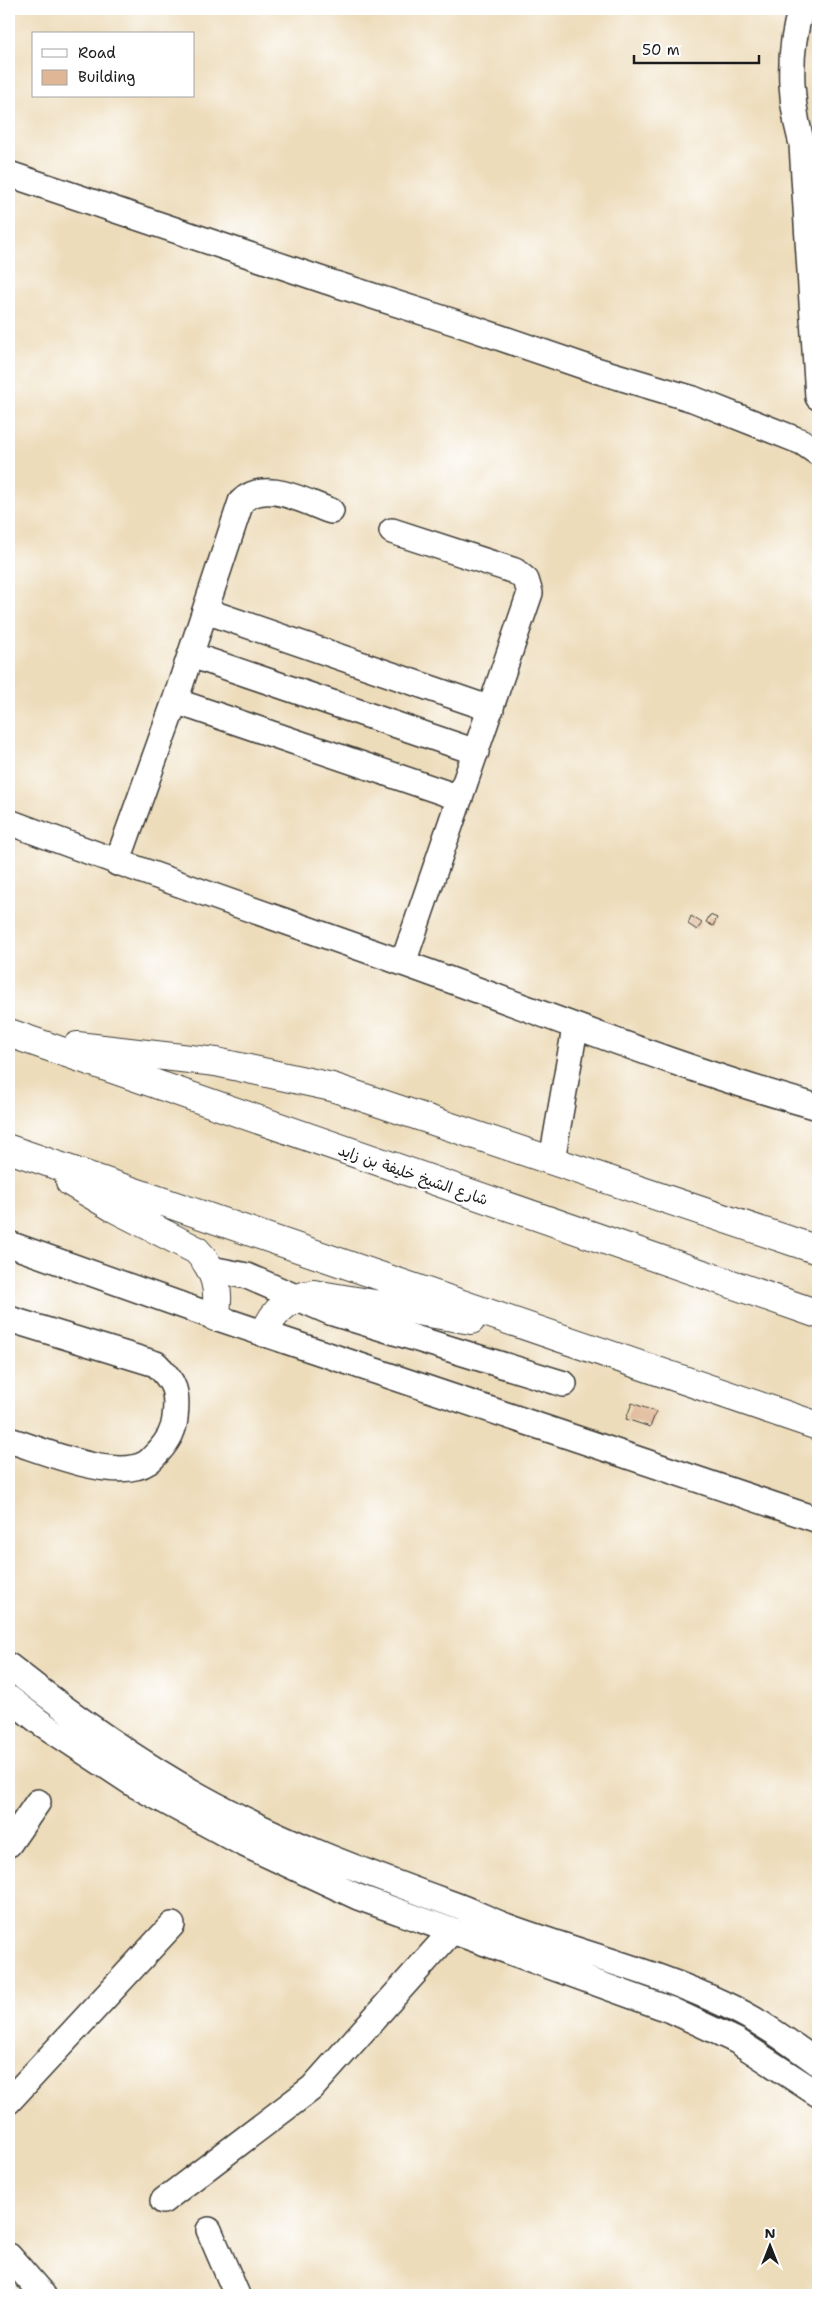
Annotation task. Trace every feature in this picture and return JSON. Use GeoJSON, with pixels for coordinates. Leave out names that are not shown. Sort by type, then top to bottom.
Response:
{"type":"FeatureCollection","features":[{"type":"Feature","properties":{"kind":"highway","name":"شارع الشيخ خليفة بن زايد"},"geometry":{"type":"LineString","coordinates":[[9,1033],[818,1314]]}},
{"type":"Feature","properties":{"kind":"highway"},"geometry":{"type":"LineString","coordinates":[[35,1042],[177,1056],[293,1077],[370,1098],[818,1250]]}},
{"type":"Feature","properties":{"kind":"highway"},"geometry":{"type":"LineString","coordinates":[[20,1153],[107,1204],[186,1243],[204,1258],[211,1269],[218,1292],[215,1316]]}},
{"type":"Feature","properties":{"kind":"highway"},"geometry":{"type":"LineString","coordinates":[[20,1153],[818,1426]]}},
{"type":"Feature","properties":{"kind":"highway"},"geometry":{"type":"LineString","coordinates":[[265,1333],[277,1312],[297,1297],[322,1294],[428,1314],[520,1324]]}},
{"type":"Feature","properties":{"kind":"street"},"geometry":{"type":"LineString","coordinates":[[797,15],[793,97],[802,145],[818,397]]}},
{"type":"Feature","properties":{"kind":"street"},"geometry":{"type":"LineString","coordinates":[[802,145],[818,187]]}},
{"type":"Feature","properties":{"kind":"street"},"geometry":{"type":"LineString","coordinates":[[9,174],[326,282],[460,324],[589,368],[692,399],[802,442],[818,453]]}},
{"type":"Feature","properties":{"kind":"street"},"geometry":{"type":"LineString","coordinates":[[117,863],[191,655],[236,514],[246,497],[258,491],[271,491],[331,511]]}},
{"type":"Feature","properties":{"kind":"street"},"geometry":{"type":"LineString","coordinates":[[392,531],[515,571],[526,580],[529,586],[528,599],[491,710],[403,963]]}},
{"type":"Feature","properties":{"kind":"street"},"geometry":{"type":"LineString","coordinates":[[206,611],[491,710]]}},
{"type":"Feature","properties":{"kind":"street"},"geometry":{"type":"LineString","coordinates":[[191,655],[476,752]]}},
{"type":"Feature","properties":{"kind":"street"},"geometry":{"type":"LineString","coordinates":[[175,701],[460,798]]}},
{"type":"Feature","properties":{"kind":"street"},"geometry":{"type":"LineString","coordinates":[[9,822],[117,863],[403,963],[575,1028],[754,1089],[818,1107]]}},
{"type":"Feature","properties":{"kind":"street"},"geometry":{"type":"LineString","coordinates":[[552,1160],[575,1028]]}},
{"type":"Feature","properties":{"kind":"street"},"geometry":{"type":"LineString","coordinates":[[9,1244],[215,1316],[818,1520]]}},
{"type":"Feature","properties":{"kind":"street"},"geometry":{"type":"LineString","coordinates":[[211,1269],[247,1276],[330,1312],[564,1384]]}},
{"type":"Feature","properties":{"kind":"street"},"geometry":{"type":"LineString","coordinates":[[9,1319],[156,1364],[170,1377],[176,1393],[177,1407],[174,1428],[166,1444],[148,1462],[128,1468],[103,1468],[9,1440]]}},
{"type":"Feature","properties":{"kind":"street"},"geometry":{"type":"LineString","coordinates":[[9,1666],[53,1701],[147,1764],[202,1797],[257,1824],[406,1888],[528,1934],[633,1968],[726,2005],[771,2030],[818,2063]]}},
{"type":"Feature","properties":{"kind":"street"},"geometry":{"type":"LineString","coordinates":[[9,1698],[41,1723],[135,1786],[185,1814],[358,1897],[636,1996],[700,2023],[765,2057],[818,2094]]}},
{"type":"Feature","properties":{"kind":"street"},"geometry":{"type":"LineString","coordinates":[[9,1844],[38,1802]]}},
{"type":"Feature","properties":{"kind":"street"},"geometry":{"type":"LineString","coordinates":[[9,2101],[172,1926]]}},
{"type":"Feature","properties":{"kind":"street"},"geometry":{"type":"LineString","coordinates":[[163,2201],[312,2088],[452,1931]]}},
{"type":"Feature","properties":{"kind":"street"},"geometry":{"type":"LineString","coordinates":[[209,2230],[237,2295]]}},
{"type":"Feature","properties":{"kind":"street"},"geometry":{"type":"LineString","coordinates":[[9,2256],[43,2295]]}},
{"type":"Feature","properties":{"kind":"building"},"geometry":{"type":"Polygon","coordinates":[[[710,915],[717,918],[713,926],[706,922],[710,915]]]}},
{"type":"Feature","properties":{"kind":"building"},"geometry":{"type":"Polygon","coordinates":[[[691,916],[702,923],[697,930],[688,924],[691,916]]]}},
{"type":"Feature","properties":{"kind":"building"},"geometry":{"type":"Polygon","coordinates":[[[632,1403],[656,1412],[650,1427],[626,1419],[632,1403]]]}}]}
